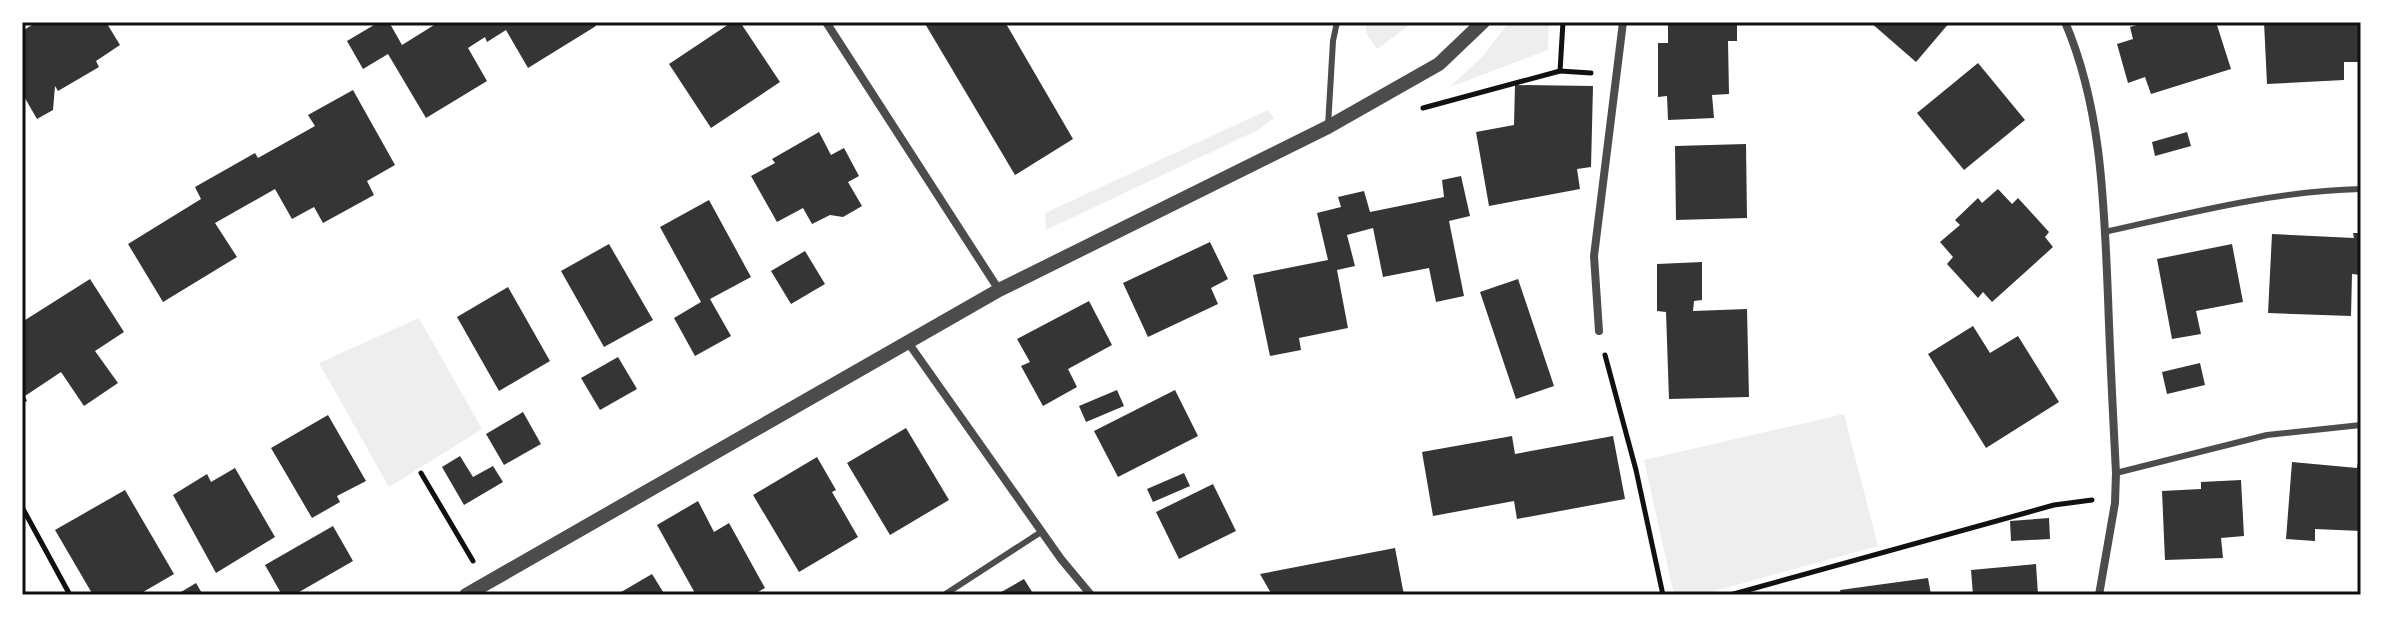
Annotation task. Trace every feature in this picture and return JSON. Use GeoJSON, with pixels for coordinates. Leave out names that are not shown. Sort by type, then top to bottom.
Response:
{"type":"FeatureCollection","features":[{"type":"Feature","properties":{"kind":"street"},"geometry":{"type":"LineString","coordinates":[[826,22],[999,290]]}},
{"type":"Feature","properties":{"kind":"street"},"geometry":{"type":"LineString","coordinates":[[466,595],[999,290],[1328,127],[1439,64],[1483,22]]}},
{"type":"Feature","properties":{"kind":"street"},"geometry":{"type":"LineString","coordinates":[[1599,331],[1594,256],[1623,22]]}},
{"type":"Feature","properties":{"kind":"street"},"geometry":{"type":"LineString","coordinates":[[2065,22],[2080,58],[2091,108],[2105,232],[2116,473],[2115,503],[2099,595]]}},
{"type":"Feature","properties":{"kind":"street"},"geometry":{"type":"LineString","coordinates":[[907,341],[1041,532],[1091,595]]}},
{"type":"Feature","properties":{"kind":"lane"},"geometry":{"type":"LineString","coordinates":[[1328,127],[1337,22]]}},
{"type":"Feature","properties":{"kind":"lane"},"geometry":{"type":"LineString","coordinates":[[2105,232],[2251,200],[2313,190],[2361,189]]}},
{"type":"Feature","properties":{"kind":"lane"},"geometry":{"type":"LineString","coordinates":[[2116,473],[2267,435],[2361,425]]}},
{"type":"Feature","properties":{"kind":"lane"},"geometry":{"type":"LineString","coordinates":[[944,595],[1041,532]]}},
{"type":"Feature","properties":{"kind":"path"},"geometry":{"type":"LineString","coordinates":[[1412,110],[1560,71],[1563,22]]}},
{"type":"Feature","properties":{"kind":"path"},"geometry":{"type":"LineString","coordinates":[[1599,331],[1636,470],[1663,595]]}},
{"type":"Feature","properties":{"kind":"path"},"geometry":{"type":"LineString","coordinates":[[421,473],[485,583]]}},
{"type":"Feature","properties":{"kind":"path"},"geometry":{"type":"LineString","coordinates":[[1730,595],[2054,505],[2088,500],[2115,503]]}},
{"type":"Feature","properties":{"kind":"path"},"geometry":{"type":"LineString","coordinates":[[22,507],[70,595]]}},
{"type":"Feature","properties":{"kind":"shaded area"},"geometry":{"type":"Polygon","coordinates":[[[1366,22],[1414,22],[1377,49],[1366,33],[1366,22]]]}},
{"type":"Feature","properties":{"kind":"shaded area"},"geometry":{"type":"Polygon","coordinates":[[[1509,22],[1549,22],[1548,50],[1450,87],[1483,56],[1509,22]]]}},
{"type":"Feature","properties":{"kind":"shaded area"},"geometry":{"type":"Polygon","coordinates":[[[1268,110],[1274,118],[1258,130],[1046,230],[1045,213],[1268,110]]]}},
{"type":"Feature","properties":{"kind":"shaded area"},"geometry":{"type":"Polygon","coordinates":[[[419,318],[482,429],[389,487],[319,363],[419,318]]]}},
{"type":"Feature","properties":{"kind":"shaded area"},"geometry":{"type":"Polygon","coordinates":[[[1844,414],[1878,546],[1700,595],[1674,595],[1644,460],[1844,414]]]}},
{"type":"Feature","properties":{"kind":"building"},"geometry":{"type":"Polygon","coordinates":[[[37,22],[106,22],[120,45],[96,61],[99,67],[58,91],[55,86],[53,110],[37,119],[22,93],[22,31],[37,22]]]}},
{"type":"Feature","properties":{"kind":"building"},"geometry":{"type":"Polygon","coordinates":[[[379,22],[389,22],[402,45],[439,22],[593,22],[596,26],[528,68],[506,30],[487,42],[485,37],[468,48],[487,81],[426,118],[388,54],[363,69],[347,41],[379,22]]]}},
{"type":"Feature","properties":{"kind":"building"},"geometry":{"type":"Polygon","coordinates":[[[732,22],[740,22],[780,82],[711,128],[669,64],[732,22]]]}},
{"type":"Feature","properties":{"kind":"building"},"geometry":{"type":"Polygon","coordinates":[[[924,22],[1005,22],[1073,139],[1015,175],[924,22]]]}},
{"type":"Feature","properties":{"kind":"building"},"geometry":{"type":"Polygon","coordinates":[[[1668,22],[1737,22],[1737,41],[1728,41],[1729,94],[1712,95],[1714,118],[1668,120],[1667,96],[1658,97],[1658,43],[1668,43],[1668,22]]]}},
{"type":"Feature","properties":{"kind":"building"},"geometry":{"type":"Polygon","coordinates":[[[1870,22],[1950,22],[1916,62],[1870,22]]]}},
{"type":"Feature","properties":{"kind":"building"},"geometry":{"type":"Polygon","coordinates":[[[2147,22],[2216,22],[2231,69],[2151,94],[2145,77],[2128,83],[2117,44],[2133,39],[2130,27],[2147,22]]]}},
{"type":"Feature","properties":{"kind":"building"},"geometry":{"type":"Polygon","coordinates":[[[2264,22],[2361,22],[2361,62],[2344,62],[2344,80],[2267,84],[2264,22]]]}},
{"type":"Feature","properties":{"kind":"building"},"geometry":{"type":"Polygon","coordinates":[[[1978,63],[2025,120],[1964,170],[1917,113],[1978,63]]]}},
{"type":"Feature","properties":{"kind":"building"},"geometry":{"type":"Polygon","coordinates":[[[1515,85],[1593,86],[1591,167],[1577,169],[1580,189],[1489,206],[1476,132],[1514,125],[1515,85]]]}},
{"type":"Feature","properties":{"kind":"building"},"geometry":{"type":"Polygon","coordinates":[[[353,90],[395,165],[367,181],[374,195],[323,223],[314,207],[292,219],[275,189],[215,223],[237,257],[163,302],[128,244],[201,199],[195,187],[255,153],[258,158],[315,126],[308,115],[353,90]]]}},
{"type":"Feature","properties":{"kind":"building"},"geometry":{"type":"Polygon","coordinates":[[[819,132],[831,155],[844,148],[859,176],[848,182],[862,206],[843,217],[830,215],[812,224],[803,208],[777,222],[751,176],[775,163],[772,159],[819,132]]]}},
{"type":"Feature","properties":{"kind":"building"},"geometry":{"type":"Polygon","coordinates":[[[2187,132],[2191,146],[2155,156],[2152,142],[2187,132]]]}},
{"type":"Feature","properties":{"kind":"building"},"geometry":{"type":"Polygon","coordinates":[[[1746,144],[1747,218],[1676,220],[1675,146],[1746,144]]]}},
{"type":"Feature","properties":{"kind":"building"},"geometry":{"type":"Polygon","coordinates":[[[1461,176],[1470,216],[1449,221],[1464,296],[1436,302],[1429,268],[1383,277],[1373,228],[1347,235],[1355,266],[1337,270],[1348,328],[1299,338],[1301,350],[1270,356],[1253,275],[1328,260],[1317,213],[1341,207],[1338,197],[1364,191],[1370,212],[1444,197],[1442,180],[1461,176]]]}},
{"type":"Feature","properties":{"kind":"building"},"geometry":{"type":"Polygon","coordinates":[[[1998,189],[2012,204],[2018,198],[2049,232],[2045,237],[2053,247],[1992,302],[1983,292],[1978,298],[1947,264],[1953,257],[1940,242],[1960,225],[1955,220],[1978,198],[1982,203],[1998,189]]]}},
{"type":"Feature","properties":{"kind":"building"},"geometry":{"type":"Polygon","coordinates":[[[709,200],[751,277],[710,299],[731,336],[695,356],[674,318],[701,302],[660,227],[709,200]]]}},
{"type":"Feature","properties":{"kind":"building"},"geometry":{"type":"Polygon","coordinates":[[[2353,233],[2361,233],[2361,275],[2352,274],[2351,316],[2268,313],[2272,234],[2354,238],[2353,233]]]}},
{"type":"Feature","properties":{"kind":"building"},"geometry":{"type":"Polygon","coordinates":[[[1210,242],[1228,279],[1211,288],[1218,304],[1148,337],[1123,283],[1210,242]]]}},
{"type":"Feature","properties":{"kind":"building"},"geometry":{"type":"Polygon","coordinates":[[[609,244],[653,320],[604,347],[561,271],[609,244]]]}},
{"type":"Feature","properties":{"kind":"building"},"geometry":{"type":"Polygon","coordinates":[[[2232,244],[2243,302],[2196,311],[2201,334],[2172,339],[2157,259],[2232,244]]]}},
{"type":"Feature","properties":{"kind":"building"},"geometry":{"type":"Polygon","coordinates":[[[805,251],[825,284],[791,304],[771,271],[805,251]]]}},
{"type":"Feature","properties":{"kind":"building"},"geometry":{"type":"Polygon","coordinates":[[[1702,262],[1702,300],[1694,301],[1693,311],[1747,309],[1749,397],[1669,399],[1666,312],[1657,311],[1657,264],[1702,262]]]}},
{"type":"Feature","properties":{"kind":"building"},"geometry":{"type":"Polygon","coordinates":[[[90,279],[124,332],[95,351],[118,383],[84,406],[61,372],[25,396],[27,401],[22,404],[22,322],[90,279]]]}},
{"type":"Feature","properties":{"kind":"building"},"geometry":{"type":"Polygon","coordinates":[[[1518,279],[1554,386],[1516,399],[1480,292],[1518,279]]]}},
{"type":"Feature","properties":{"kind":"building"},"geometry":{"type":"Polygon","coordinates":[[[508,287],[550,361],[499,391],[457,317],[508,287]]]}},
{"type":"Feature","properties":{"kind":"building"},"geometry":{"type":"Polygon","coordinates":[[[1089,301],[1112,345],[1068,369],[1077,387],[1043,406],[1021,366],[1030,362],[1017,339],[1089,301]]]}},
{"type":"Feature","properties":{"kind":"building"},"geometry":{"type":"Polygon","coordinates":[[[1973,326],[1990,353],[2018,336],[2059,402],[1986,448],[1928,354],[1973,326]]]}},
{"type":"Feature","properties":{"kind":"building"},"geometry":{"type":"Polygon","coordinates":[[[618,357],[637,389],[600,410],[581,378],[618,357]]]}},
{"type":"Feature","properties":{"kind":"building"},"geometry":{"type":"Polygon","coordinates":[[[2200,363],[2205,385],[2167,394],[2162,372],[2200,363]]]}},
{"type":"Feature","properties":{"kind":"building"},"geometry":{"type":"Polygon","coordinates":[[[1117,390],[1124,406],[1086,422],[1079,406],[1117,390]]]}},
{"type":"Feature","properties":{"kind":"building"},"geometry":{"type":"Polygon","coordinates":[[[1175,390],[1198,436],[1118,477],[1094,431],[1175,390]]]}},
{"type":"Feature","properties":{"kind":"building"},"geometry":{"type":"Polygon","coordinates":[[[523,412],[541,444],[504,465],[486,434],[523,412]]]}},
{"type":"Feature","properties":{"kind":"building"},"geometry":{"type":"Polygon","coordinates":[[[328,415],[366,481],[337,496],[340,502],[312,518],[271,448],[328,415]]]}},
{"type":"Feature","properties":{"kind":"building"},"geometry":{"type":"Polygon","coordinates":[[[906,428],[949,500],[890,535],[847,463],[906,428]]]}},
{"type":"Feature","properties":{"kind":"building"},"geometry":{"type":"Polygon","coordinates":[[[1512,436],[1515,454],[1613,436],[1625,499],[1517,519],[1514,501],[1433,516],[1422,452],[1512,436]]]}},
{"type":"Feature","properties":{"kind":"building"},"geometry":{"type":"Polygon","coordinates":[[[460,456],[473,477],[493,466],[503,482],[464,505],[442,467],[460,456]]]}},
{"type":"Feature","properties":{"kind":"building"},"geometry":{"type":"Polygon","coordinates":[[[817,457],[836,490],[832,492],[858,537],[799,572],[753,495],[817,457]]]}},
{"type":"Feature","properties":{"kind":"building"},"geometry":{"type":"Polygon","coordinates":[[[2292,462],[2357,468],[2361,463],[2361,531],[2315,529],[2315,541],[2286,539],[2292,462]]]}},
{"type":"Feature","properties":{"kind":"building"},"geometry":{"type":"Polygon","coordinates":[[[235,468],[275,537],[216,573],[173,495],[207,474],[211,482],[235,468]]]}},
{"type":"Feature","properties":{"kind":"building"},"geometry":{"type":"Polygon","coordinates":[[[1184,473],[1190,486],[1153,502],[1147,489],[1184,473]]]}},
{"type":"Feature","properties":{"kind":"building"},"geometry":{"type":"Polygon","coordinates":[[[2241,480],[2244,536],[2221,538],[2223,558],[2165,560],[2162,491],[2201,489],[2201,482],[2241,480]]]}},
{"type":"Feature","properties":{"kind":"building"},"geometry":{"type":"Polygon","coordinates":[[[1213,484],[1236,531],[1179,559],[1156,512],[1213,484]]]}},
{"type":"Feature","properties":{"kind":"building"},"geometry":{"type":"Polygon","coordinates":[[[125,490],[174,574],[138,595],[93,595],[55,530],[125,490]]]}},
{"type":"Feature","properties":{"kind":"building"},"geometry":{"type":"Polygon","coordinates":[[[698,501],[714,532],[729,523],[765,588],[753,595],[696,595],[657,525],[698,501]]]}},
{"type":"Feature","properties":{"kind":"building"},"geometry":{"type":"Polygon","coordinates":[[[2049,518],[2050,539],[2011,541],[2010,521],[2049,518]]]}},
{"type":"Feature","properties":{"kind":"building"},"geometry":{"type":"Polygon","coordinates":[[[333,526],[353,561],[294,595],[282,595],[265,565],[333,526]]]}},
{"type":"Feature","properties":{"kind":"building"},"geometry":{"type":"Polygon","coordinates":[[[1395,548],[1404,595],[1272,595],[1260,574],[1395,548]]]}},
{"type":"Feature","properties":{"kind":"building"},"geometry":{"type":"Polygon","coordinates":[[[2036,564],[2038,595],[1973,595],[1971,570],[2036,564]]]}},
{"type":"Feature","properties":{"kind":"building"},"geometry":{"type":"Polygon","coordinates":[[[652,574],[665,595],[616,595],[652,574]]]}},
{"type":"Feature","properties":{"kind":"building"},"geometry":{"type":"Polygon","coordinates":[[[1928,578],[1931,595],[1841,595],[1840,590],[1928,578]]]}},
{"type":"Feature","properties":{"kind":"building"},"geometry":{"type":"Polygon","coordinates":[[[1024,579],[1034,595],[996,595],[1024,579]]]}},
{"type":"Feature","properties":{"kind":"building"},"geometry":{"type":"Polygon","coordinates":[[[196,583],[203,595],[176,595],[196,583]]]}}]}
